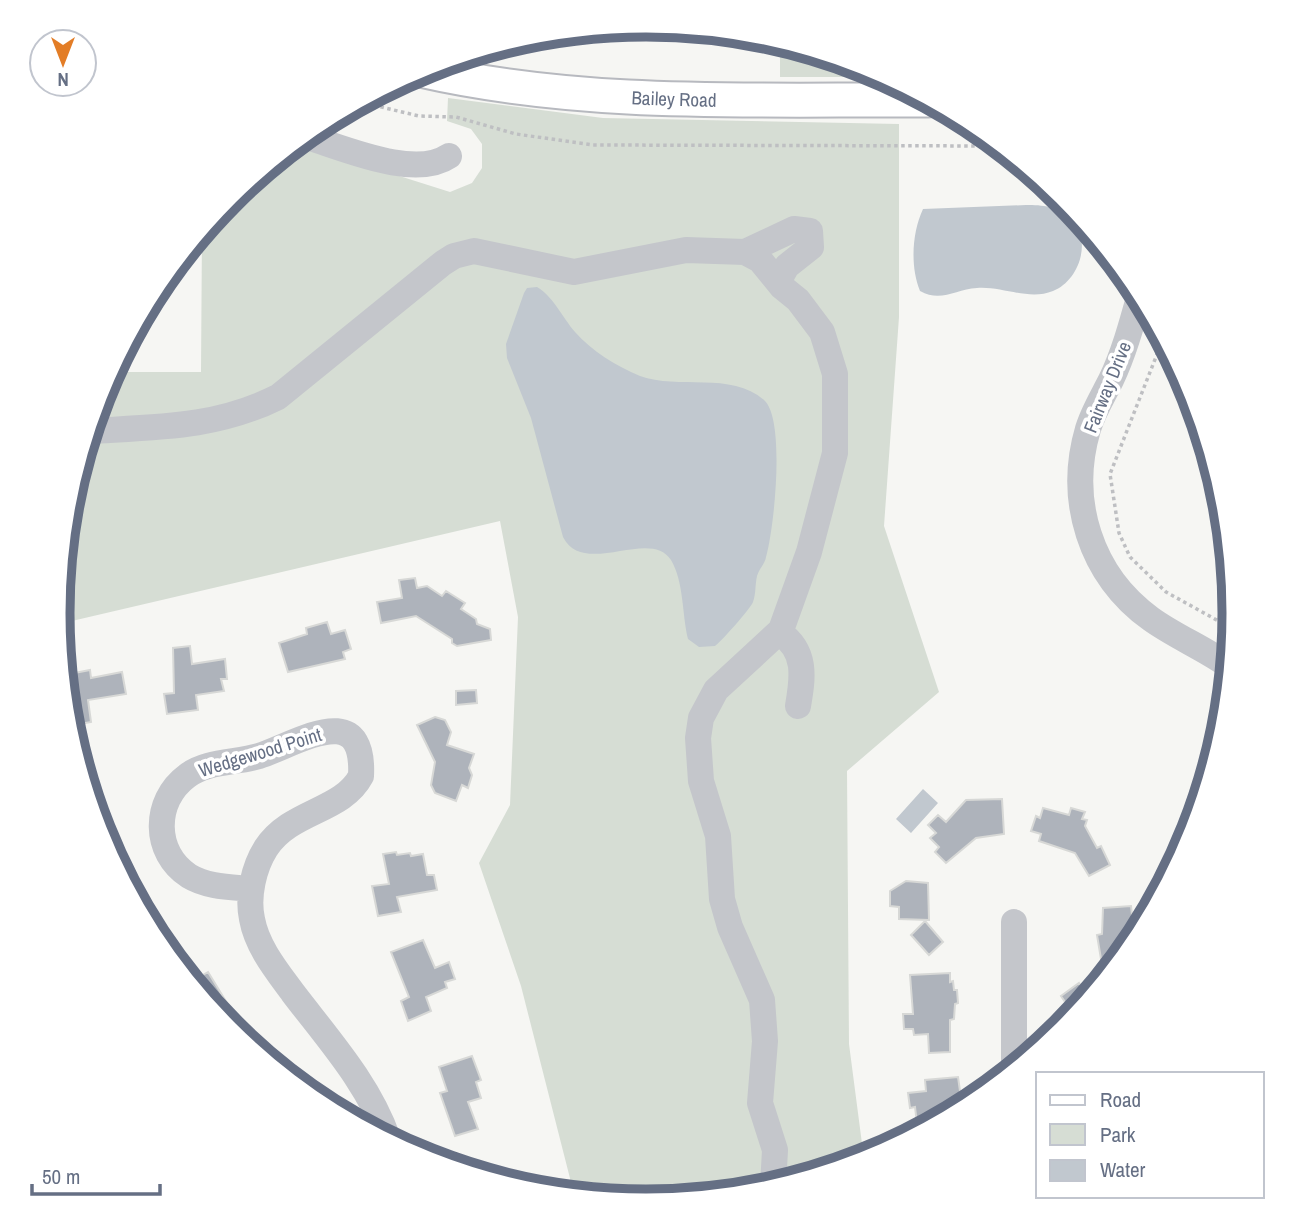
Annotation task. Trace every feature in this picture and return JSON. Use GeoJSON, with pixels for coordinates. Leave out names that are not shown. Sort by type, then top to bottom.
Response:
{"type":"FeatureCollection","features":[{"type":"Feature","properties":{"kind":"main road","name":"Bailey Road"},"geometry":{"type":"LineString","coordinates":[[443,74],[537,90],[625,98],[908,100]]}},
{"type":"Feature","properties":{"kind":"street"},"geometry":{"type":"LineString","coordinates":[[318,140],[408,165],[432,164],[449,156]]}},
{"type":"Feature","properties":{"kind":"street"},"geometry":{"type":"LineString","coordinates":[[745,252],[794,229],[810,231],[813,236],[811,247],[787,265],[778,282]]}},
{"type":"Feature","properties":{"kind":"street"},"geometry":{"type":"LineString","coordinates":[[99,430],[208,422],[252,410],[286,391],[428,274],[463,253],[496,254],[574,272],[686,250],[745,252],[761,260],[778,282],[798,300],[822,332],[835,374],[835,453],[826,495],[779,632],[728,675],[716,690],[701,718],[698,738],[701,781],[718,836],[722,899],[730,927],[762,1000],[765,1041],[760,1103],[775,1150],[774,1175]]}},
{"type":"Feature","properties":{"kind":"street","name":"Fairway Drive"},"geometry":{"type":"LineString","coordinates":[[1135,310],[1124,347],[1088,426],[1082,454],[1080,504],[1086,529],[1111,580],[1129,600],[1150,619],[1220,661]]}},
{"type":"Feature","properties":{"kind":"street"},"geometry":{"type":"LineString","coordinates":[[779,632],[792,643],[801,660],[798,706]]}},
{"type":"Feature","properties":{"kind":"street","name":"Wedgewood Point"},"geometry":{"type":"LineString","coordinates":[[251,888],[202,882],[176,866],[162,834],[162,815],[167,799],[189,774],[203,768],[258,756],[323,730],[344,734],[353,740],[360,751],[361,776],[355,788],[345,797],[307,813],[278,833],[266,848],[251,888],[251,918],[266,954],[363,1086],[383,1126]]}},
{"type":"Feature","properties":{"kind":"street"},"geometry":{"type":"LineString","coordinates":[[1014,922],[1014,1056]]}},
{"type":"Feature","properties":{"kind":"path"},"geometry":{"type":"LineString","coordinates":[[374,105],[419,116],[456,117],[516,134],[593,145],[983,146]]}},
{"type":"Feature","properties":{"kind":"path"},"geometry":{"type":"LineString","coordinates":[[1159,350],[1110,474],[1118,533],[1130,556],[1166,592],[1222,623]]}},
{"type":"Feature","properties":{"kind":"green space"},"geometry":{"type":"Polygon","coordinates":[[[780,53],[857,77],[780,77],[780,53]]]}},
{"type":"Feature","properties":{"kind":"green space"},"geometry":{"type":"Polygon","coordinates":[[[448,98],[603,118],[899,124],[899,317],[884,526],[939,692],[847,771],[849,1044],[862,1147],[831,1159],[758,1178],[684,1188],[608,1188],[571,1184],[521,986],[479,863],[510,805],[518,617],[500,521],[70,621],[71,575],[81,501],[100,428],[123,372],[201,372],[202,246],[266,180],[308,147],[450,192],[472,183],[482,168],[482,144],[471,129],[447,121],[448,98]]]}},
{"type":"Feature","properties":{"kind":"water"},"geometry":{"type":"Polygon","coordinates":[[[1026,205],[1056,209],[1080,234],[1080,259],[1070,278],[1062,286],[1044,294],[986,288],[942,296],[928,294],[920,291],[915,271],[916,228],[923,209],[1026,205]]]}},
{"type":"Feature","properties":{"kind":"water"},"geometry":{"type":"Polygon","coordinates":[[[537,287],[552,301],[582,339],[622,368],[655,380],[736,386],[751,391],[764,400],[771,411],[776,451],[775,500],[765,560],[757,576],[753,602],[715,646],[699,647],[688,639],[678,578],[671,560],[661,551],[648,548],[601,554],[586,553],[573,548],[563,537],[531,418],[507,358],[506,344],[524,293],[527,288],[537,287]]]}},
{"type":"Feature","properties":{"kind":"water"},"geometry":{"type":"Polygon","coordinates":[[[923,789],[938,803],[911,833],[896,819],[923,789]]]}},
{"type":"Feature","properties":{"kind":"building"},"geometry":{"type":"Polygon","coordinates":[[[415,578],[417,588],[427,586],[442,596],[446,591],[465,603],[461,609],[476,619],[477,624],[490,629],[491,640],[457,646],[452,643],[452,639],[416,616],[381,623],[377,602],[402,598],[399,580],[415,578]]]}},
{"type":"Feature","properties":{"kind":"building"},"geometry":{"type":"Polygon","coordinates":[[[327,622],[331,634],[345,630],[351,649],[343,652],[345,659],[288,672],[279,643],[307,634],[306,628],[327,622]]]}},
{"type":"Feature","properties":{"kind":"building"},"geometry":{"type":"Polygon","coordinates":[[[190,646],[192,664],[225,659],[227,679],[221,679],[224,691],[196,695],[198,710],[167,714],[164,694],[174,693],[173,648],[190,646]]]}},
{"type":"Feature","properties":{"kind":"building"},"geometry":{"type":"Polygon","coordinates":[[[90,670],[91,678],[122,672],[126,694],[88,700],[91,722],[81,724],[73,673],[90,670]]]}},
{"type":"Feature","properties":{"kind":"building"},"geometry":{"type":"Polygon","coordinates":[[[476,690],[477,703],[456,705],[456,691],[476,690]]]}},
{"type":"Feature","properties":{"kind":"building"},"geometry":{"type":"Polygon","coordinates":[[[435,717],[445,720],[451,732],[447,745],[474,754],[469,768],[472,775],[468,788],[462,785],[456,801],[435,793],[431,785],[435,762],[417,725],[435,717]]]}},
{"type":"Feature","properties":{"kind":"building"},"geometry":{"type":"Polygon","coordinates":[[[1002,799],[1004,834],[976,838],[946,863],[935,852],[939,847],[930,838],[936,833],[928,825],[938,815],[946,822],[966,800],[1002,799]]]}},
{"type":"Feature","properties":{"kind":"building"},"geometry":{"type":"Polygon","coordinates":[[[1043,808],[1069,815],[1071,808],[1085,812],[1082,819],[1087,820],[1085,826],[1097,848],[1101,846],[1110,865],[1089,876],[1075,853],[1039,841],[1041,834],[1031,831],[1036,816],[1040,818],[1043,808]]]}},
{"type":"Feature","properties":{"kind":"building"},"geometry":{"type":"Polygon","coordinates":[[[396,852],[397,855],[423,854],[427,875],[434,875],[437,890],[397,897],[401,912],[378,916],[372,886],[389,884],[383,854],[396,852]]]}},
{"type":"Feature","properties":{"kind":"building"},"geometry":{"type":"Polygon","coordinates":[[[906,881],[928,883],[929,920],[899,919],[899,907],[890,906],[890,891],[906,881]]]}},
{"type":"Feature","properties":{"kind":"building"},"geometry":{"type":"Polygon","coordinates":[[[1131,906],[1132,915],[1137,915],[1102,965],[1097,935],[1102,934],[1103,908],[1131,906]]]}},
{"type":"Feature","properties":{"kind":"building"},"geometry":{"type":"Polygon","coordinates":[[[925,921],[943,942],[929,955],[911,935],[925,921]]]}},
{"type":"Feature","properties":{"kind":"building"},"geometry":{"type":"Polygon","coordinates":[[[423,940],[435,968],[449,962],[455,979],[445,982],[447,988],[426,997],[431,1011],[408,1021],[401,1001],[409,997],[391,952],[423,940]]]}},
{"type":"Feature","properties":{"kind":"building"},"geometry":{"type":"Polygon","coordinates":[[[208,972],[235,1015],[213,993],[200,977],[208,972]]]}},
{"type":"Feature","properties":{"kind":"building"},"geometry":{"type":"Polygon","coordinates":[[[950,973],[950,982],[953,981],[954,990],[957,990],[958,1003],[955,1004],[954,1019],[950,1020],[950,1052],[929,1053],[928,1034],[914,1035],[913,1029],[904,1029],[903,1014],[913,1014],[910,975],[950,973]]]}},
{"type":"Feature","properties":{"kind":"building"},"geometry":{"type":"Polygon","coordinates":[[[1079,983],[1083,989],[1067,1005],[1061,996],[1079,983]]]}},
{"type":"Feature","properties":{"kind":"building"},"geometry":{"type":"Polygon","coordinates":[[[472,1056],[481,1080],[476,1082],[481,1098],[468,1102],[478,1129],[455,1136],[440,1093],[447,1091],[439,1067],[472,1056]]]}},
{"type":"Feature","properties":{"kind":"building"},"geometry":{"type":"Polygon","coordinates":[[[958,1077],[961,1095],[917,1121],[915,1107],[910,1108],[908,1093],[926,1091],[925,1080],[958,1077]]]}}]}
